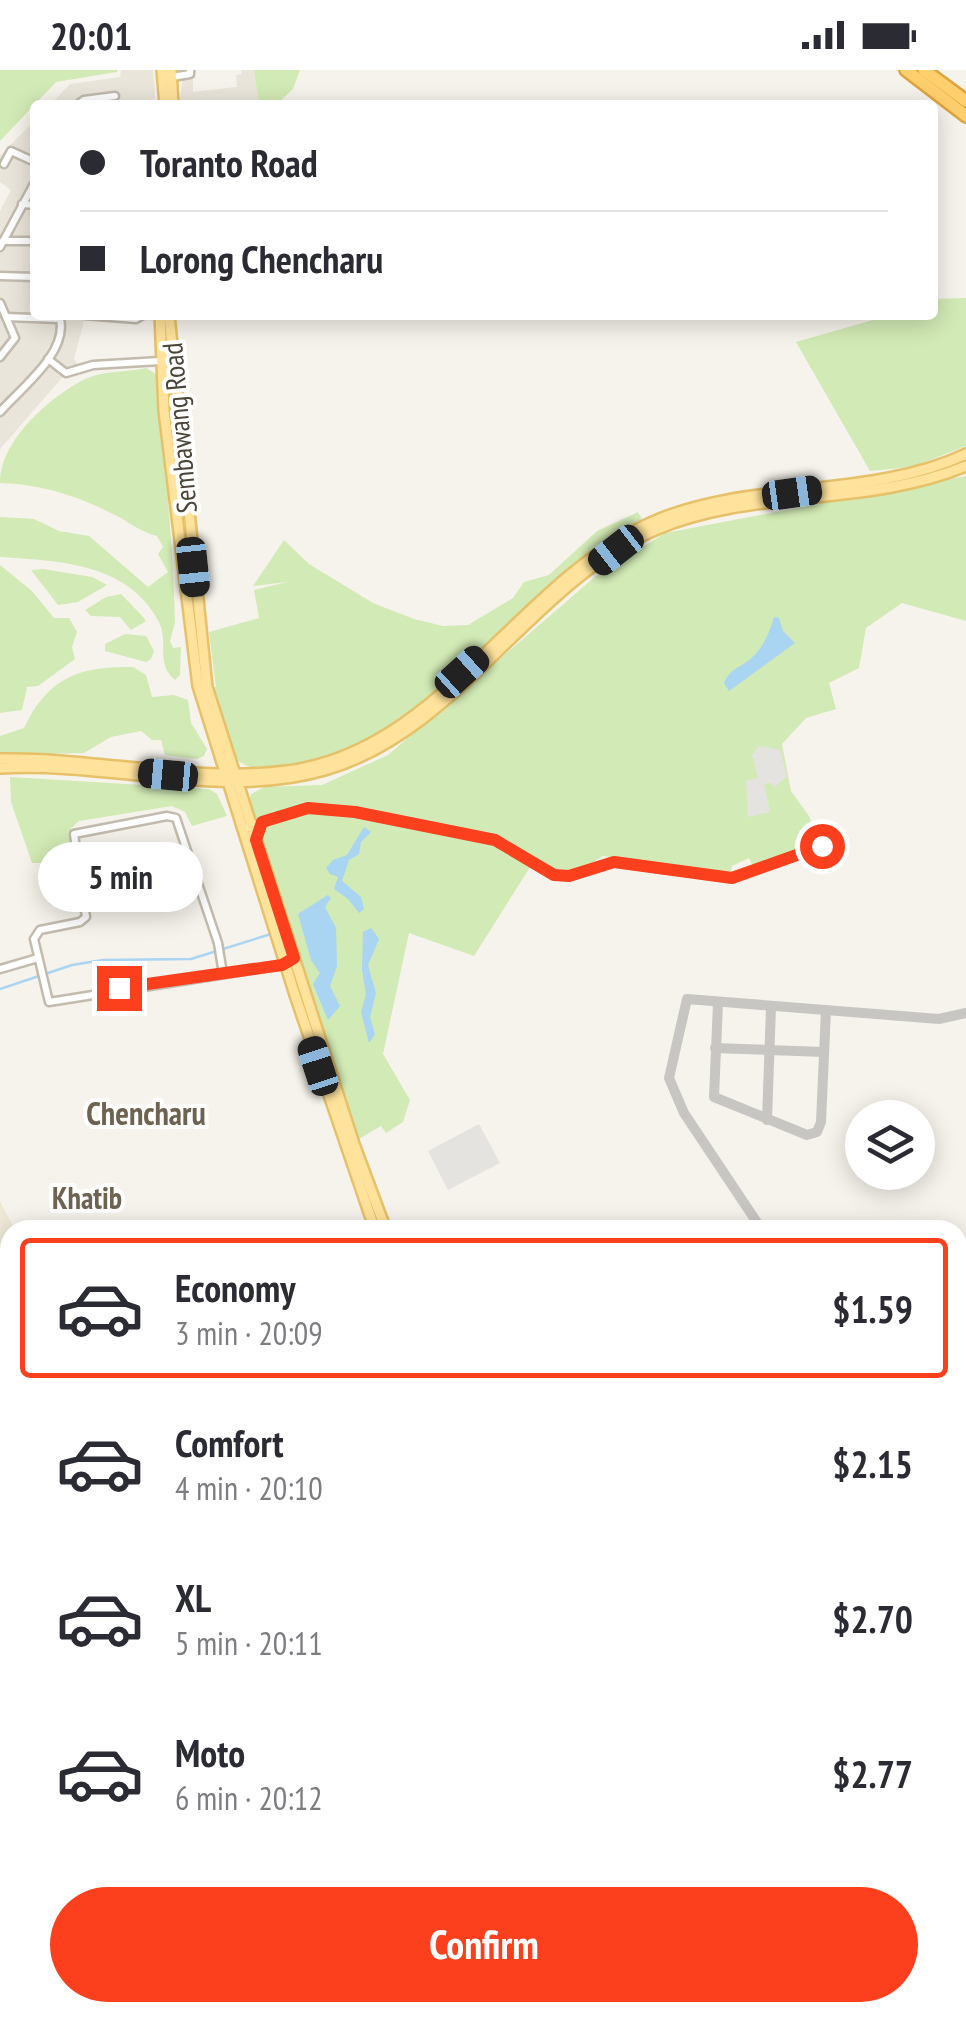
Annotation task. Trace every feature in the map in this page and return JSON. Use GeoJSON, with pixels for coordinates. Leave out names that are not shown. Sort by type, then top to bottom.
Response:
{"type":"FeatureCollection","features":[{"type":"Feature","properties":{"kind":"highway"},"geometry":{"type":"LineString","coordinates":[[906,70],[966,116]]}},
{"type":"Feature","properties":{"kind":"highway"},"geometry":{"type":"LineString","coordinates":[[924,70],[966,102]]}},
{"type":"Feature","properties":{"kind":"main road"},"geometry":{"type":"LineString","coordinates":[[162,70],[164,100]]}},
{"type":"Feature","properties":{"kind":"main road"},"geometry":{"type":"LineString","coordinates":[[171,73],[173,100]]}},
{"type":"Feature","properties":{"kind":"main road","name":"Sembawang Road"},"geometry":{"type":"LineString","coordinates":[[160,320],[164,406],[198,683],[215,748],[239,804],[372,1220]]}},
{"type":"Feature","properties":{"kind":"main road","name":"Sembawang Road"},"geometry":{"type":"LineString","coordinates":[[169,320],[206,681],[229,776]]}},
{"type":"Feature","properties":{"kind":"main road"},"geometry":{"type":"LineString","coordinates":[[164,406],[176,398]]}},
{"type":"Feature","properties":{"kind":"main road"},"geometry":{"type":"LineString","coordinates":[[164,406],[178,412]]}},
{"type":"Feature","properties":{"kind":"main road"},"geometry":{"type":"LineString","coordinates":[[0,768],[202,778],[287,771],[328,762],[371,744],[409,719],[566,578],[612,543],[652,522],[720,504],[916,472],[966,454]]}},
{"type":"Feature","properties":{"kind":"main road"},"geometry":{"type":"LineString","coordinates":[[0,760],[188,770],[261,780],[328,769],[370,752],[408,727],[604,560],[655,530],[722,510],[919,481],[966,466]]}},
{"type":"Feature","properties":{"kind":"main road"},"geometry":{"type":"LineString","coordinates":[[188,770],[206,765],[215,748]]}},
{"type":"Feature","properties":{"kind":"main road"},"geometry":{"type":"LineString","coordinates":[[226,754],[253,772]]}},
{"type":"Feature","properties":{"kind":"main road"},"geometry":{"type":"LineString","coordinates":[[202,778],[239,804],[261,780]]}},
{"type":"Feature","properties":{"kind":"main road"},"geometry":{"type":"LineString","coordinates":[[256,840],[262,822]]}},
{"type":"Feature","properties":{"kind":"main road","name":"Sembawang Road"},"geometry":{"type":"LineString","coordinates":[[246,828],[256,840],[290,961],[382,1220]]}},
{"type":"Feature","properties":{"kind":"street"},"geometry":{"type":"LineString","coordinates":[[171,73],[190,72]]}},
{"type":"Feature","properties":{"kind":"street"},"geometry":{"type":"LineString","coordinates":[[84,100],[116,96]]}},
{"type":"Feature","properties":{"kind":"street"},"geometry":{"type":"LineString","coordinates":[[4,164],[11,151],[30,160]]}},
{"type":"Feature","properties":{"kind":"street"},"geometry":{"type":"LineString","coordinates":[[2,244],[30,190]]}},
{"type":"Feature","properties":{"kind":"street"},"geometry":{"type":"LineString","coordinates":[[22,204],[30,205]]}},
{"type":"Feature","properties":{"kind":"street"},"geometry":{"type":"LineString","coordinates":[[2,244],[30,242]]}},
{"type":"Feature","properties":{"kind":"street"},"geometry":{"type":"LineString","coordinates":[[0,276],[30,276]]}},
{"type":"Feature","properties":{"kind":"street"},"geometry":{"type":"LineString","coordinates":[[0,304],[15,340],[0,357]]}},
{"type":"Feature","properties":{"kind":"street"},"geometry":{"type":"LineString","coordinates":[[6,316],[30,317]]}},
{"type":"Feature","properties":{"kind":"street"},"geometry":{"type":"LineString","coordinates":[[0,412],[48,359],[62,328],[60,320]]}},
{"type":"Feature","properties":{"kind":"street"},"geometry":{"type":"LineString","coordinates":[[48,359],[66,374],[93,365],[160,361]]}},
{"type":"Feature","properties":{"kind":"street"},"geometry":{"type":"LineString","coordinates":[[246,828],[308,808],[355,812],[495,840],[561,876],[579,875],[614,862],[732,878],[822,846]]}},
{"type":"Feature","properties":{"kind":"street"},"geometry":{"type":"LineString","coordinates":[[222,974],[219,945],[176,818],[167,816],[74,834],[86,917],[80,922],[37,931],[34,938],[49,1002],[222,974],[290,961]]}},
{"type":"Feature","properties":{"kind":"street"},"geometry":{"type":"LineString","coordinates":[[0,969],[38,958]]}},
{"type":"Feature","properties":{"kind":"shaded area"},"geometry":{"type":"Polygon","coordinates":[[[121,70],[153,70],[155,99],[118,100],[117,94],[116,100],[55,100],[70,84],[120,77],[121,70]]]}},
{"type":"Feature","properties":{"kind":"shaded area"},"geometry":{"type":"Polygon","coordinates":[[[241,70],[254,70],[258,100],[180,100],[183,78],[193,78],[193,92],[237,87],[236,75],[242,74],[241,70]]]}},
{"type":"Feature","properties":{"kind":"shaded area"},"geometry":{"type":"Polygon","coordinates":[[[30,125],[30,320],[84,320],[74,359],[78,365],[0,449],[0,211],[11,190],[0,182],[0,156],[30,125]]]}},
{"type":"Feature","properties":{"kind":"shaded area"},"geometry":{"type":"Polygon","coordinates":[[[759,746],[780,750],[787,776],[774,788],[771,783],[764,784],[770,812],[748,817],[746,781],[758,778],[752,755],[759,746]]]}},
{"type":"Feature","properties":{"kind":"shaded area"},"geometry":{"type":"Polygon","coordinates":[[[479,1124],[500,1163],[448,1190],[428,1151],[479,1124]]]}},
{"type":"Feature","properties":{"kind":"shaded area"},"geometry":{"type":"Polygon","coordinates":[[[0,1201],[10,1220],[0,1220],[0,1201]]]}},
{"type":"Feature","properties":{"kind":"green space"},"geometry":{"type":"Polygon","coordinates":[[[0,70],[117,70],[56,82],[39,100],[30,100],[30,109],[0,141],[0,70]]]}},
{"type":"Feature","properties":{"kind":"green space"},"geometry":{"type":"Polygon","coordinates":[[[254,70],[300,70],[293,89],[281,100],[258,100],[254,70]]]}},
{"type":"Feature","properties":{"kind":"green space"},"geometry":{"type":"Polygon","coordinates":[[[966,298],[966,446],[912,467],[870,471],[796,342],[873,320],[938,320],[938,299],[966,298]]]}},
{"type":"Feature","properties":{"kind":"green space"},"geometry":{"type":"Polygon","coordinates":[[[146,368],[156,374],[165,467],[175,622],[170,641],[173,648],[181,647],[180,675],[175,680],[165,667],[159,622],[146,602],[129,587],[89,568],[0,557],[0,517],[34,519],[59,531],[89,536],[148,587],[168,572],[158,554],[163,547],[157,536],[73,497],[0,483],[8,451],[43,408],[92,376],[146,368]]]}},
{"type":"Feature","properties":{"kind":"green space"},"geometry":{"type":"Polygon","coordinates":[[[966,476],[966,621],[902,603],[866,628],[859,668],[829,683],[836,709],[806,718],[782,744],[791,791],[809,816],[820,844],[754,869],[749,858],[732,866],[730,875],[603,856],[576,873],[532,864],[474,956],[409,933],[383,1054],[410,1100],[403,1122],[386,1133],[381,1126],[359,1139],[250,811],[250,795],[264,787],[322,785],[388,755],[596,576],[665,533],[966,476]]]}},
{"type":"Feature","properties":{"kind":"green space"},"geometry":{"type":"Polygon","coordinates":[[[638,512],[643,521],[574,567],[390,726],[345,749],[292,766],[247,766],[229,749],[212,688],[216,687],[209,632],[259,618],[254,590],[287,582],[253,586],[284,540],[309,564],[373,603],[443,626],[468,625],[513,598],[524,582],[549,575],[597,531],[638,512]]]}},
{"type":"Feature","properties":{"kind":"green space"},"geometry":{"type":"Polygon","coordinates":[[[0,565],[32,591],[54,618],[69,618],[77,632],[72,647],[75,659],[38,686],[27,687],[22,710],[0,713],[0,565]]]}},
{"type":"Feature","properties":{"kind":"green space"},"geometry":{"type":"Polygon","coordinates":[[[31,570],[92,577],[107,585],[78,602],[58,605],[31,570]]]}},
{"type":"Feature","properties":{"kind":"green space"},"geometry":{"type":"Polygon","coordinates":[[[121,594],[146,621],[131,630],[120,617],[91,616],[85,610],[106,597],[121,594]]]}},
{"type":"Feature","properties":{"kind":"green space"},"geometry":{"type":"Polygon","coordinates":[[[125,634],[146,636],[154,651],[151,659],[146,662],[105,651],[105,644],[125,634]]]}},
{"type":"Feature","properties":{"kind":"green space"},"geometry":{"type":"Polygon","coordinates":[[[133,667],[146,675],[152,697],[174,695],[188,700],[191,723],[207,749],[204,756],[197,759],[165,755],[161,740],[152,740],[141,731],[111,737],[84,753],[0,755],[0,736],[24,728],[43,697],[67,678],[96,669],[133,667]]]}},
{"type":"Feature","properties":{"kind":"green space"},"geometry":{"type":"Polygon","coordinates":[[[10,777],[209,789],[217,794],[227,816],[192,826],[185,812],[172,806],[79,821],[71,828],[73,863],[32,863],[11,802],[10,777]]]}},
{"type":"Feature","properties":{"kind":"water"},"geometry":{"type":"Polygon","coordinates":[[[774,617],[779,618],[783,631],[795,643],[729,691],[724,683],[726,678],[758,651],[774,617]]]}},
{"type":"Feature","properties":{"kind":"water"},"geometry":{"type":"Polygon","coordinates":[[[364,827],[371,832],[361,842],[359,854],[349,860],[342,881],[361,897],[364,909],[359,913],[334,889],[338,877],[326,868],[333,860],[347,855],[364,827]]]}},
{"type":"Feature","properties":{"kind":"water"},"geometry":{"type":"Polygon","coordinates":[[[328,895],[331,898],[325,907],[336,928],[337,966],[330,986],[340,1006],[328,1020],[313,984],[320,973],[311,960],[298,914],[328,895]]]}},
{"type":"Feature","properties":{"kind":"water"},"geometry":{"type":"Polygon","coordinates":[[[371,928],[379,939],[368,965],[376,993],[370,1017],[375,1034],[369,1043],[361,1012],[366,995],[363,932],[371,928]]]}},
{"type":"Feature","properties":{"kind":"waterway"},"geometry":{"type":"LineString","coordinates":[[0,989],[72,965],[103,960],[191,959],[271,934]]}},
{"type":"Feature","properties":{"kind":"taxiway"},"geometry":{"type":"LineString","coordinates":[[755,1220],[684,1113],[669,1078],[687,999],[939,1019],[966,1013]]}},
{"type":"Feature","properties":{"kind":"taxiway"},"geometry":{"type":"LineString","coordinates":[[718,1003],[714,1097],[807,1135],[817,1132],[821,1122],[826,1010]]}},
{"type":"Feature","properties":{"kind":"taxiway"},"geometry":{"type":"LineString","coordinates":[[767,1120],[771,1007]]}},
{"type":"Feature","properties":{"kind":"taxiway"},"geometry":{"type":"LineString","coordinates":[[715,1048],[824,1052]]}},
{"type":"Feature","properties":{"kind":"district","name":"Chencharu"},"geometry":{"type":"Point","coordinates":[146,1113]}},
{"type":"Feature","properties":{"kind":"district","name":"Khatib"},"geometry":{"type":"Point","coordinates":[87,1197]}},
{"type":"Feature","properties":{"kind":"route"},"geometry":{"type":"LineString","coordinates":[[119,988],[282,965],[294,958],[256,833],[262,822],[297,810],[355,812],[495,840],[561,876],[579,875],[614,862],[732,878],[822,846]]}}]}
